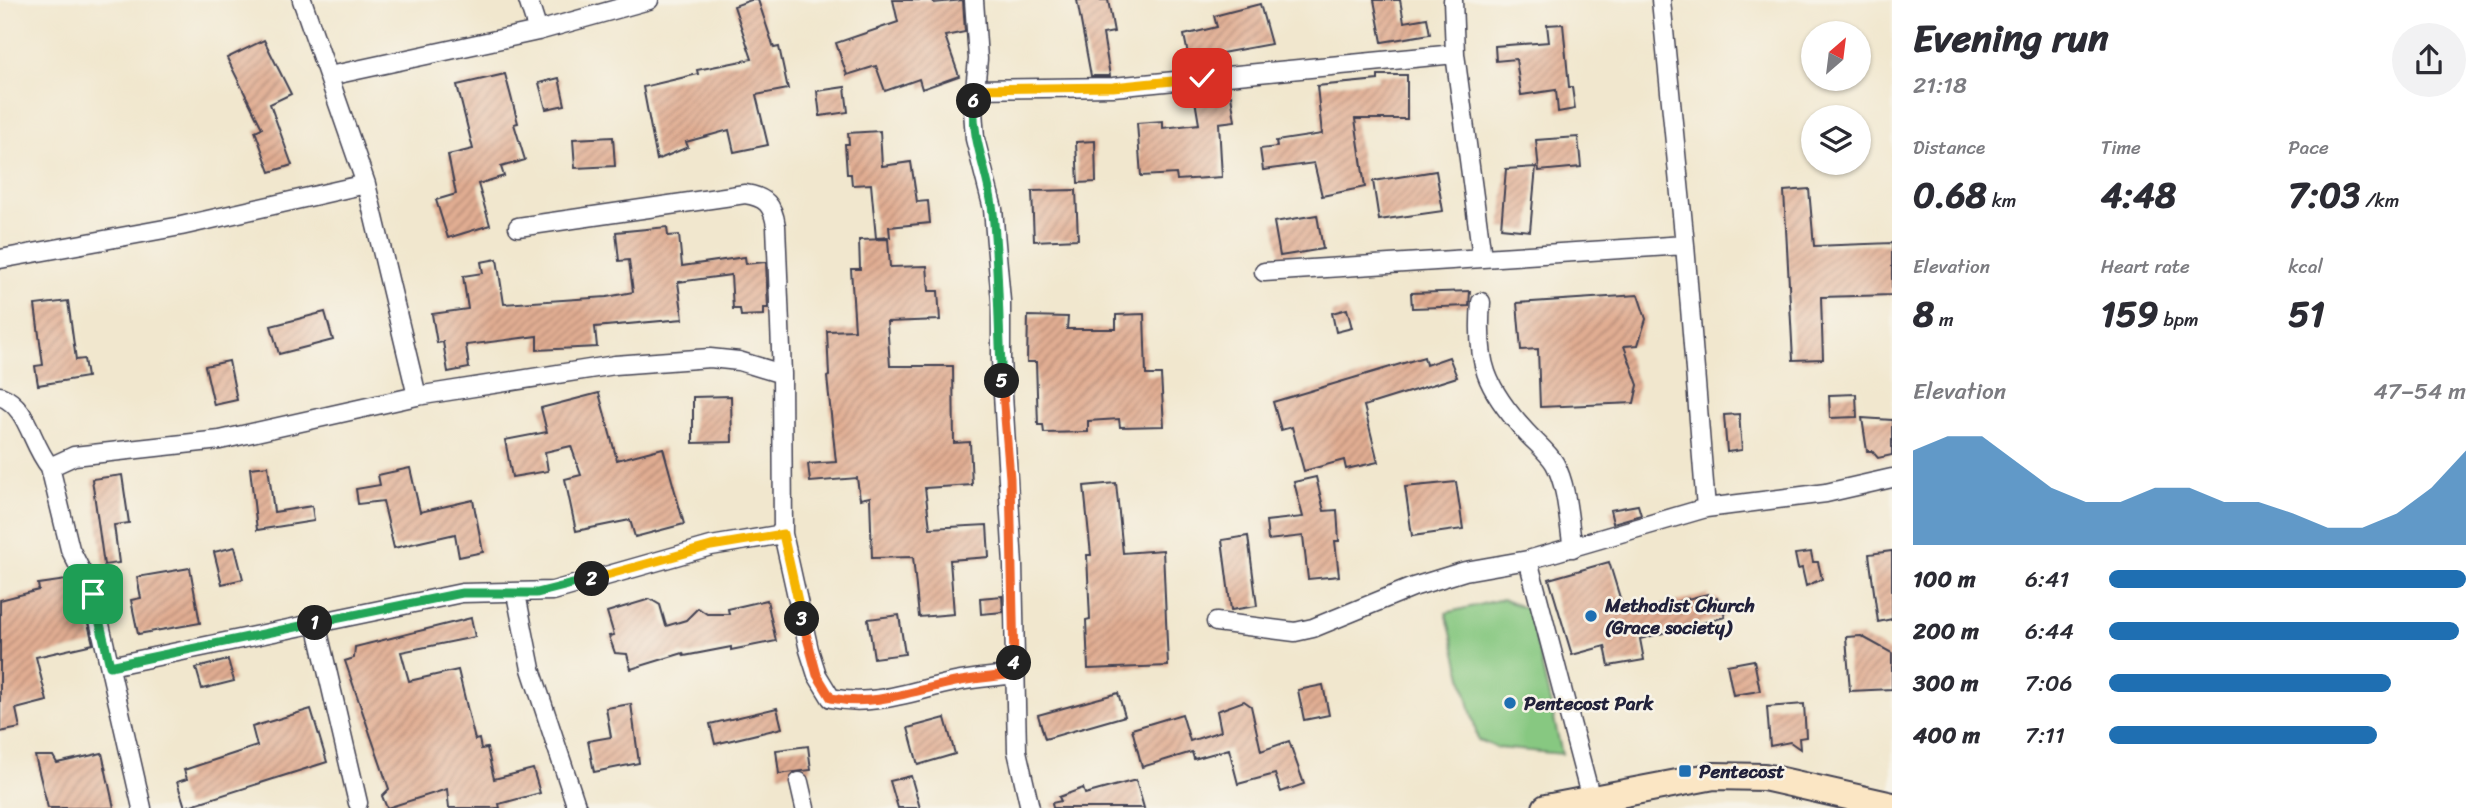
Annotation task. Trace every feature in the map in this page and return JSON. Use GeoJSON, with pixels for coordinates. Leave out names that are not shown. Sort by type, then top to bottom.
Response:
{"type":"FeatureCollection","features":[{"type":"Feature","properties":{"kind":"street"},"geometry":{"type":"LineString","coordinates":[[302,0],[366,184],[417,396]]}},
{"type":"Feature","properties":{"kind":"street"},"geometry":{"type":"LineString","coordinates":[[528,0],[538,31]]}},
{"type":"Feature","properties":{"kind":"street"},"geometry":{"type":"LineString","coordinates":[[328,76],[538,31],[649,0]]}},
{"type":"Feature","properties":{"kind":"street"},"geometry":{"type":"LineString","coordinates":[[974,0],[978,59],[975,139],[993,209],[1001,301],[1001,360],[1013,565],[1017,751],[1030,808]]}},
{"type":"Feature","properties":{"kind":"street"},"geometry":{"type":"LineString","coordinates":[[1453,0],[1455,54],[1482,257]]}},
{"type":"Feature","properties":{"kind":"street"},"geometry":{"type":"LineString","coordinates":[[1661,0],[1685,245],[1706,508]]}},
{"type":"Feature","properties":{"kind":"street"},"geometry":{"type":"LineString","coordinates":[[975,89],[1113,87],[1455,54]]}},
{"type":"Feature","properties":{"kind":"street"},"geometry":{"type":"LineString","coordinates":[[0,259],[181,226],[366,184]]}},
{"type":"Feature","properties":{"kind":"street"},"geometry":{"type":"LineString","coordinates":[[518,227],[745,194],[765,200],[774,209],[776,226],[782,374],[783,534],[817,675],[831,698],[854,703],[885,700],[956,682],[1014,674]]}},
{"type":"Feature","properties":{"kind":"street"},"geometry":{"type":"LineString","coordinates":[[1264,272],[1482,257],[1565,255],[1685,245]]}},
{"type":"Feature","properties":{"kind":"street"},"geometry":{"type":"LineString","coordinates":[[1481,302],[1478,339],[1484,367],[1495,395],[1506,410],[1555,463],[1564,494],[1573,548]]}},
{"type":"Feature","properties":{"kind":"street"},"geometry":{"type":"LineString","coordinates":[[50,467],[74,456],[220,440],[417,396],[540,375],[710,358],[739,361],[782,374]]}},
{"type":"Feature","properties":{"kind":"street"},"geometry":{"type":"LineString","coordinates":[[0,396],[19,406],[38,453],[50,467],[70,550],[93,594],[142,808]]}},
{"type":"Feature","properties":{"kind":"street"},"geometry":{"type":"LineString","coordinates":[[1216,622],[1295,632],[1413,587],[1465,571],[1528,561],[1706,508],[1826,493],[1892,478]]}},
{"type":"Feature","properties":{"kind":"street"},"geometry":{"type":"LineString","coordinates":[[110,666],[462,593],[516,594],[553,591],[711,546],[783,534]]}},
{"type":"Feature","properties":{"kind":"street"},"geometry":{"type":"LineString","coordinates":[[1528,561],[1591,799]]}},
{"type":"Feature","properties":{"kind":"street"},"geometry":{"type":"LineString","coordinates":[[516,594],[531,669],[577,808]]}},
{"type":"Feature","properties":{"kind":"street"},"geometry":{"type":"LineString","coordinates":[[316,623],[358,803]]}},
{"type":"Feature","properties":{"kind":"street"},"geometry":{"type":"LineString","coordinates":[[1546,808],[1714,776],[1764,777],[1892,806]]}},
{"type":"Feature","properties":{"kind":"street"},"geometry":{"type":"LineString","coordinates":[[799,782],[805,808]]}},
{"type":"Feature","properties":{"kind":"green space","name":"Pentecost Park"},"geometry":{"type":"Polygon","coordinates":[[[1502,599],[1529,610],[1562,754],[1498,748],[1478,740],[1446,613],[1502,599]]]}},
{"type":"Feature","properties":{"kind":"building"},"geometry":{"type":"Polygon","coordinates":[[[758,0],[774,48],[779,47],[788,89],[756,95],[768,145],[734,152],[729,130],[686,142],[688,147],[657,160],[643,87],[698,74],[697,70],[752,59],[734,6],[758,0]]]}},
{"type":"Feature","properties":{"kind":"building"},"geometry":{"type":"Polygon","coordinates":[[[893,0],[933,0],[934,3],[963,0],[965,32],[945,36],[959,76],[922,89],[919,79],[885,91],[876,66],[847,75],[836,43],[898,22],[893,0]]]}},
{"type":"Feature","properties":{"kind":"building"},"geometry":{"type":"Polygon","coordinates":[[[1077,0],[1108,0],[1114,32],[1103,34],[1110,76],[1091,76],[1077,0]]]}},
{"type":"Feature","properties":{"kind":"building"},"geometry":{"type":"Polygon","coordinates":[[[1374,0],[1400,0],[1404,22],[1427,18],[1430,34],[1382,42],[1374,0]]]}},
{"type":"Feature","properties":{"kind":"building"},"geometry":{"type":"Polygon","coordinates":[[[1260,4],[1271,44],[1189,59],[1184,35],[1217,27],[1214,16],[1260,4]]]}},
{"type":"Feature","properties":{"kind":"building"},"geometry":{"type":"Polygon","coordinates":[[[1563,24],[1569,87],[1572,87],[1575,109],[1558,112],[1556,90],[1521,95],[1516,59],[1496,61],[1495,46],[1549,42],[1547,25],[1563,24]]]}},
{"type":"Feature","properties":{"kind":"building"},"geometry":{"type":"Polygon","coordinates":[[[264,40],[291,94],[270,104],[292,165],[270,172],[255,131],[262,128],[227,58],[264,40]]]}},
{"type":"Feature","properties":{"kind":"building"},"geometry":{"type":"Polygon","coordinates":[[[505,74],[518,123],[514,124],[525,160],[501,167],[504,176],[478,184],[490,225],[448,238],[436,200],[456,194],[448,155],[473,149],[457,85],[505,74]]]}},
{"type":"Feature","properties":{"kind":"building"},"geometry":{"type":"Polygon","coordinates":[[[1378,75],[1407,75],[1407,119],[1355,119],[1365,187],[1322,196],[1314,163],[1263,170],[1260,149],[1277,147],[1276,141],[1322,134],[1317,86],[1378,80],[1378,75]]]}},
{"type":"Feature","properties":{"kind":"building"},"geometry":{"type":"Polygon","coordinates":[[[559,78],[565,105],[546,109],[539,83],[559,78]]]}},
{"type":"Feature","properties":{"kind":"building"},"geometry":{"type":"Polygon","coordinates":[[[845,87],[848,112],[820,116],[817,91],[845,87]]]}},
{"type":"Feature","properties":{"kind":"building"},"geometry":{"type":"Polygon","coordinates":[[[1231,95],[1235,121],[1219,123],[1222,177],[1177,180],[1176,174],[1141,176],[1137,123],[1163,121],[1163,128],[1199,124],[1195,100],[1231,95]]]}},
{"type":"Feature","properties":{"kind":"building"},"geometry":{"type":"Polygon","coordinates":[[[880,131],[882,166],[911,162],[917,202],[928,201],[930,223],[889,227],[890,237],[876,238],[871,184],[852,185],[851,174],[847,174],[845,144],[849,144],[848,133],[880,131]]]}},
{"type":"Feature","properties":{"kind":"building"},"geometry":{"type":"Polygon","coordinates":[[[613,137],[615,166],[575,168],[573,139],[613,137]]]}},
{"type":"Feature","properties":{"kind":"building"},"geometry":{"type":"Polygon","coordinates":[[[1578,137],[1581,167],[1539,171],[1536,140],[1578,137]]]}},
{"type":"Feature","properties":{"kind":"building"},"geometry":{"type":"Polygon","coordinates":[[[1095,141],[1096,182],[1078,183],[1076,142],[1095,141]]]}},
{"type":"Feature","properties":{"kind":"building"},"geometry":{"type":"Polygon","coordinates":[[[1536,167],[1530,231],[1501,228],[1506,169],[1536,167]]]}},
{"type":"Feature","properties":{"kind":"building"},"geometry":{"type":"Polygon","coordinates":[[[1436,171],[1443,211],[1379,220],[1373,181],[1436,171]]]}},
{"type":"Feature","properties":{"kind":"building"},"geometry":{"type":"Polygon","coordinates":[[[1809,189],[1814,246],[1892,243],[1892,295],[1821,297],[1823,359],[1793,360],[1784,191],[1809,189]]]}},
{"type":"Feature","properties":{"kind":"building"},"geometry":{"type":"Polygon","coordinates":[[[1076,190],[1078,239],[1034,241],[1032,191],[1076,190]]]}},
{"type":"Feature","properties":{"kind":"building"},"geometry":{"type":"Polygon","coordinates":[[[1317,215],[1323,249],[1280,256],[1274,222],[1317,215]]]}},
{"type":"Feature","properties":{"kind":"building"},"geometry":{"type":"Polygon","coordinates":[[[667,227],[668,236],[679,235],[682,266],[745,257],[746,264],[766,262],[768,308],[764,308],[764,315],[741,316],[740,309],[733,309],[731,275],[678,282],[683,319],[595,327],[597,347],[537,350],[537,336],[466,345],[469,368],[448,372],[443,342],[437,343],[432,314],[468,309],[463,276],[483,273],[481,262],[497,259],[504,304],[607,297],[633,292],[629,260],[619,261],[616,232],[667,227]]]}},
{"type":"Feature","properties":{"kind":"building"},"geometry":{"type":"Polygon","coordinates":[[[888,239],[890,267],[927,266],[929,291],[938,291],[940,320],[887,322],[890,366],[953,366],[954,443],[970,442],[972,485],[925,488],[930,528],[987,525],[989,557],[950,560],[954,614],[919,617],[913,557],[872,558],[870,497],[860,499],[857,478],[810,482],[808,464],[836,462],[827,377],[827,331],[855,330],[851,269],[860,269],[859,240],[888,239]]]}},
{"type":"Feature","properties":{"kind":"building"},"geometry":{"type":"Polygon","coordinates":[[[1470,291],[1469,306],[1412,308],[1411,293],[1470,291]]]}},
{"type":"Feature","properties":{"kind":"building"},"geometry":{"type":"Polygon","coordinates":[[[1638,295],[1646,319],[1638,345],[1624,346],[1638,385],[1634,403],[1540,407],[1538,349],[1521,350],[1517,303],[1638,295]]]}},
{"type":"Feature","properties":{"kind":"building"},"geometry":{"type":"Polygon","coordinates":[[[68,301],[76,360],[84,359],[87,377],[38,385],[35,366],[43,365],[35,305],[68,301]]]}},
{"type":"Feature","properties":{"kind":"building"},"geometry":{"type":"Polygon","coordinates":[[[1347,309],[1352,328],[1336,332],[1332,313],[1347,309]]]}},
{"type":"Feature","properties":{"kind":"building"},"geometry":{"type":"Polygon","coordinates":[[[325,312],[333,340],[279,354],[271,326],[325,312]]]}},
{"type":"Feature","properties":{"kind":"building"},"geometry":{"type":"Polygon","coordinates":[[[1144,314],[1146,375],[1161,375],[1164,426],[1120,427],[1119,419],[1088,421],[1088,432],[1044,433],[1043,425],[1038,425],[1036,362],[1027,362],[1028,316],[1068,317],[1067,329],[1116,329],[1116,315],[1144,314]]]}},
{"type":"Feature","properties":{"kind":"building"},"geometry":{"type":"Polygon","coordinates":[[[1424,357],[1426,365],[1449,357],[1457,377],[1364,406],[1378,462],[1346,469],[1344,460],[1304,471],[1292,427],[1281,430],[1273,402],[1424,357]]]}},
{"type":"Feature","properties":{"kind":"building"},"geometry":{"type":"Polygon","coordinates":[[[229,361],[237,400],[214,405],[205,366],[229,361]]]}},
{"type":"Feature","properties":{"kind":"building"},"geometry":{"type":"Polygon","coordinates":[[[599,393],[617,460],[663,448],[684,524],[635,537],[630,520],[576,531],[565,479],[581,475],[571,446],[545,452],[548,471],[512,477],[505,440],[547,432],[541,408],[599,393]]]}},
{"type":"Feature","properties":{"kind":"building"},"geometry":{"type":"Polygon","coordinates":[[[1856,394],[1857,417],[1830,418],[1829,395],[1856,394]]]}},
{"type":"Feature","properties":{"kind":"building"},"geometry":{"type":"Polygon","coordinates":[[[731,396],[732,442],[693,443],[693,397],[731,396]]]}},
{"type":"Feature","properties":{"kind":"building"},"geometry":{"type":"Polygon","coordinates":[[[1739,414],[1742,450],[1727,452],[1724,415],[1739,414]]]}},
{"type":"Feature","properties":{"kind":"building"},"geometry":{"type":"Polygon","coordinates":[[[1862,418],[1892,420],[1892,455],[1878,458],[1872,451],[1867,451],[1862,418]]]}},
{"type":"Feature","properties":{"kind":"building"},"geometry":{"type":"Polygon","coordinates":[[[268,466],[274,512],[312,506],[314,521],[257,530],[250,468],[268,466]]]}},
{"type":"Feature","properties":{"kind":"building"},"geometry":{"type":"Polygon","coordinates":[[[410,468],[420,512],[473,500],[483,552],[459,557],[455,534],[394,548],[383,501],[358,504],[356,489],[380,485],[378,475],[410,468]]]}},
{"type":"Feature","properties":{"kind":"building"},"geometry":{"type":"Polygon","coordinates":[[[122,475],[129,523],[114,525],[119,563],[104,565],[92,479],[122,475]]]}},
{"type":"Feature","properties":{"kind":"building"},"geometry":{"type":"Polygon","coordinates":[[[1316,477],[1324,511],[1337,510],[1339,541],[1335,541],[1339,576],[1308,579],[1303,536],[1268,540],[1266,521],[1303,517],[1294,482],[1316,477]]]}},
{"type":"Feature","properties":{"kind":"building"},"geometry":{"type":"Polygon","coordinates":[[[1456,482],[1463,529],[1412,536],[1405,487],[1456,482]]]}},
{"type":"Feature","properties":{"kind":"building"},"geometry":{"type":"Polygon","coordinates":[[[1116,483],[1123,553],[1163,550],[1168,666],[1088,669],[1086,620],[1090,619],[1087,555],[1091,555],[1084,486],[1116,483]]]}},
{"type":"Feature","properties":{"kind":"building"},"geometry":{"type":"Polygon","coordinates":[[[1638,505],[1641,515],[1613,523],[1610,510],[1638,505]]]}},
{"type":"Feature","properties":{"kind":"building"},"geometry":{"type":"Polygon","coordinates":[[[1248,536],[1257,606],[1231,610],[1222,540],[1248,536]]]}},
{"type":"Feature","properties":{"kind":"building"},"geometry":{"type":"Polygon","coordinates":[[[235,547],[243,579],[222,584],[214,552],[235,547]]]}},
{"type":"Feature","properties":{"kind":"building"},"geometry":{"type":"Polygon","coordinates":[[[1892,551],[1892,619],[1878,622],[1869,554],[1892,551]]]}},
{"type":"Feature","properties":{"kind":"building"},"geometry":{"type":"Polygon","coordinates":[[[1811,552],[1813,562],[1818,562],[1822,579],[1806,586],[1795,554],[1811,552]]]}},
{"type":"Feature","properties":{"kind":"building"},"geometry":{"type":"Polygon","coordinates":[[[1609,562],[1625,614],[1708,594],[1710,600],[1717,598],[1722,604],[1725,617],[1640,639],[1644,660],[1609,666],[1605,646],[1572,655],[1549,579],[1609,562]]]}},
{"type":"Feature","properties":{"kind":"building"},"geometry":{"type":"Polygon","coordinates":[[[190,568],[200,623],[138,634],[131,600],[141,598],[137,577],[190,568]]]}},
{"type":"Feature","properties":{"kind":"building"},"geometry":{"type":"Polygon","coordinates":[[[73,579],[82,598],[93,644],[36,657],[47,701],[16,709],[20,728],[0,732],[0,600],[39,590],[38,584],[73,579]]]}},
{"type":"Feature","properties":{"kind":"building"},"geometry":{"type":"Polygon","coordinates":[[[1002,596],[1003,612],[981,614],[980,598],[1002,596]]]}},
{"type":"Feature","properties":{"kind":"building"},"geometry":{"type":"Polygon","coordinates":[[[650,599],[660,605],[666,626],[686,620],[698,608],[707,614],[729,614],[728,609],[767,600],[776,641],[731,650],[731,647],[684,656],[683,653],[631,669],[627,654],[615,653],[609,636],[614,635],[607,612],[650,599]]]}},
{"type":"Feature","properties":{"kind":"building"},"geometry":{"type":"Polygon","coordinates":[[[899,615],[905,654],[874,658],[868,619],[899,615]]]}},
{"type":"Feature","properties":{"kind":"building"},"geometry":{"type":"Polygon","coordinates":[[[471,618],[475,637],[401,652],[409,681],[458,670],[475,740],[479,739],[481,749],[487,748],[494,779],[533,769],[540,793],[499,804],[500,808],[449,808],[447,789],[387,808],[382,796],[389,789],[345,661],[354,658],[355,647],[471,618]]]}},
{"type":"Feature","properties":{"kind":"building"},"geometry":{"type":"Polygon","coordinates":[[[1861,636],[1892,653],[1892,689],[1850,691],[1846,637],[1861,636]]]}},
{"type":"Feature","properties":{"kind":"building"},"geometry":{"type":"Polygon","coordinates":[[[228,660],[234,681],[202,689],[196,668],[228,660]]]}},
{"type":"Feature","properties":{"kind":"building"},"geometry":{"type":"Polygon","coordinates":[[[1754,660],[1760,691],[1733,695],[1727,665],[1754,660]]]}},
{"type":"Feature","properties":{"kind":"building"},"geometry":{"type":"Polygon","coordinates":[[[1323,685],[1329,715],[1304,720],[1298,690],[1323,685]]]}},
{"type":"Feature","properties":{"kind":"building"},"geometry":{"type":"Polygon","coordinates":[[[1118,693],[1125,716],[1045,739],[1038,715],[1118,693]]]}},
{"type":"Feature","properties":{"kind":"building"},"geometry":{"type":"Polygon","coordinates":[[[1244,701],[1251,706],[1261,751],[1289,741],[1304,784],[1281,792],[1275,774],[1238,784],[1229,749],[1194,759],[1192,752],[1142,767],[1132,729],[1182,714],[1190,741],[1221,731],[1217,711],[1244,701]]]}},
{"type":"Feature","properties":{"kind":"building"},"geometry":{"type":"Polygon","coordinates":[[[631,704],[639,763],[594,772],[588,741],[611,737],[606,708],[631,704]]]}},
{"type":"Feature","properties":{"kind":"building"},"geometry":{"type":"Polygon","coordinates":[[[1804,704],[1806,737],[1799,738],[1800,749],[1790,742],[1770,746],[1767,707],[1804,704]]]}},
{"type":"Feature","properties":{"kind":"building"},"geometry":{"type":"Polygon","coordinates":[[[777,708],[782,728],[715,744],[710,724],[777,708]]]}},
{"type":"Feature","properties":{"kind":"building"},"geometry":{"type":"Polygon","coordinates":[[[311,709],[327,762],[185,807],[177,782],[187,779],[184,770],[257,746],[252,727],[311,709]]]}},
{"type":"Feature","properties":{"kind":"building"},"geometry":{"type":"Polygon","coordinates":[[[945,718],[955,754],[918,765],[908,728],[945,718]]]}},
{"type":"Feature","properties":{"kind":"building"},"geometry":{"type":"Polygon","coordinates":[[[808,746],[811,770],[779,774],[776,750],[808,746]]]}},
{"type":"Feature","properties":{"kind":"building"},"geometry":{"type":"Polygon","coordinates":[[[102,753],[114,808],[48,808],[35,756],[53,756],[57,763],[102,753]]]}},
{"type":"Feature","properties":{"kind":"building"},"geometry":{"type":"Polygon","coordinates":[[[911,776],[920,808],[898,808],[890,781],[911,776]]]}},
{"type":"Feature","properties":{"kind":"building"},"geometry":{"type":"Polygon","coordinates":[[[1136,780],[1144,808],[1053,808],[1052,803],[1061,801],[1059,797],[1083,788],[1085,794],[1136,780]]]}},
{"type":"Feature","properties":{"kind":"place","name":"Methodist Church (Grace society)"},"geometry":{"type":"Point","coordinates":[1591,616]}},
{"type":"Feature","properties":{"kind":"place","name":"Pentecost Park"},"geometry":{"type":"Point","coordinates":[1510,703]}},
{"type":"Feature","properties":{"kind":"place","name":"Pentecost"},"geometry":{"type":"Point","coordinates":[1685,771]}},
{"type":"Feature","properties":{"kind":"route"},"geometry":{"type":"LineString","coordinates":[[93,594],[110,666],[462,593],[553,591],[711,546],[783,534],[809,650],[817,675],[831,698],[854,703],[885,700],[956,682],[1014,674],[1010,478],[1001,360],[1001,301],[993,209],[975,139],[975,89],[1113,87],[1202,78]]}}]}
